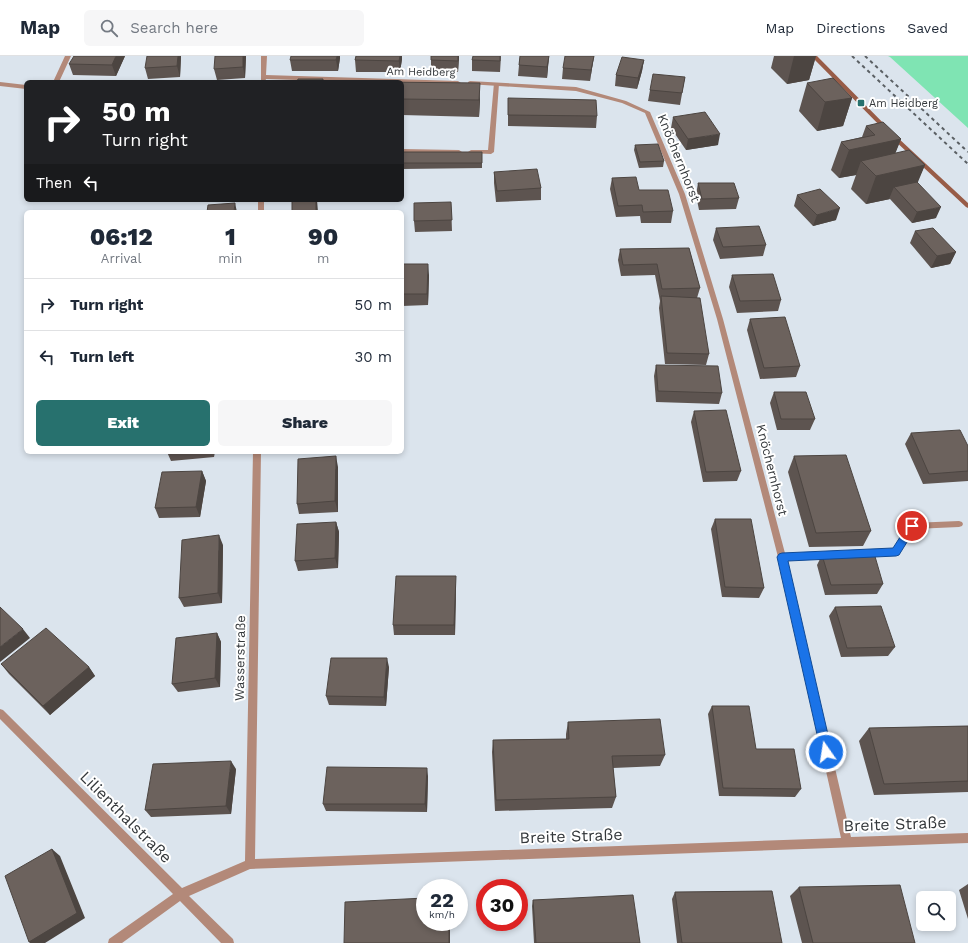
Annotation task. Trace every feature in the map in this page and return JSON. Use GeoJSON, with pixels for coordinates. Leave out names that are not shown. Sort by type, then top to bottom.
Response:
{"type":"FeatureCollection","features":[{"type":"Feature","properties":{"kind":"street"},"geometry":{"type":"LineString","coordinates":[[57,80],[68,56]]}},
{"type":"Feature","properties":{"kind":"street"},"geometry":{"type":"LineString","coordinates":[[263,80],[264,56]]}},
{"type":"Feature","properties":{"kind":"street"},"geometry":{"type":"LineString","coordinates":[[814,56],[895,138],[968,206]]}},
{"type":"Feature","properties":{"kind":"street","name":"Am Heidberg"},"geometry":{"type":"LineString","coordinates":[[404,82],[496,84],[576,89],[624,102],[647,112]]}},
{"type":"Feature","properties":{"kind":"street"},"geometry":{"type":"LineString","coordinates":[[0,84],[24,87]]}},
{"type":"Feature","properties":{"kind":"street"},"geometry":{"type":"LineString","coordinates":[[404,151],[491,152],[496,84]]}},
{"type":"Feature","properties":{"kind":"street","name":"Knöchernhorst"},"geometry":{"type":"LineString","coordinates":[[647,112],[682,194],[720,319],[782,557],[847,842]]}},
{"type":"Feature","properties":{"kind":"street","name":"Wasserstraße"},"geometry":{"type":"LineString","coordinates":[[250,864],[257,454]]}},
{"type":"Feature","properties":{"kind":"street"},"geometry":{"type":"LineString","coordinates":[[858,554],[896,552],[912,526],[959,524]]}},
{"type":"Feature","properties":{"kind":"street"},"geometry":{"type":"LineString","coordinates":[[782,557],[843,555]]}},
{"type":"Feature","properties":{"kind":"street","name":"Lilienthalstraße"},"geometry":{"type":"LineString","coordinates":[[0,713],[229,943]]}},
{"type":"Feature","properties":{"kind":"street","name":"Breite Straße"},"geometry":{"type":"LineString","coordinates":[[113,943],[181,894],[250,864],[968,838]]}},
{"type":"Feature","properties":{"kind":"green space"},"geometry":{"type":"Polygon","coordinates":[[[888,56],[968,56],[968,128],[890,57],[888,56]]]}},
{"type":"Feature","properties":{"kind":"building"},"geometry":{"type":"Polygon","coordinates":[[[74,56],[116,56],[112,65],[69,64],[74,56]]]}},
{"type":"Feature","properties":{"kind":"building"},"geometry":{"type":"Polygon","coordinates":[[[147,56],[178,56],[177,66],[145,68],[147,56]]]}},
{"type":"Feature","properties":{"kind":"building"},"geometry":{"type":"Polygon","coordinates":[[[215,56],[243,56],[243,67],[214,69],[215,56]]]}},
{"type":"Feature","properties":{"kind":"building"},"geometry":{"type":"Polygon","coordinates":[[[291,56],[337,56],[336,60],[290,60],[291,56]]]}},
{"type":"Feature","properties":{"kind":"building"},"geometry":{"type":"Polygon","coordinates":[[[356,56],[400,56],[399,61],[355,60],[356,56]]]}},
{"type":"Feature","properties":{"kind":"building"},"geometry":{"type":"Polygon","coordinates":[[[431,56],[458,56],[458,61],[431,60],[431,56]]]}},
{"type":"Feature","properties":{"kind":"building"},"geometry":{"type":"Polygon","coordinates":[[[473,56],[500,56],[500,61],[472,60],[473,56]]]}},
{"type":"Feature","properties":{"kind":"building"},"geometry":{"type":"Polygon","coordinates":[[[520,56],[549,56],[547,67],[519,65],[520,56]]]}},
{"type":"Feature","properties":{"kind":"building"},"geometry":{"type":"Polygon","coordinates":[[[565,56],[594,56],[591,70],[563,68],[565,56]]]}},
{"type":"Feature","properties":{"kind":"building"},"geometry":{"type":"Polygon","coordinates":[[[622,57],[644,60],[638,78],[616,75],[622,57]]]}},
{"type":"Feature","properties":{"kind":"building"},"geometry":{"type":"Polygon","coordinates":[[[653,74],[685,77],[682,93],[650,90],[653,74]]]}},
{"type":"Feature","properties":{"kind":"building"},"geometry":{"type":"Polygon","coordinates":[[[833,78],[852,98],[825,102],[807,83],[833,78]]]}},
{"type":"Feature","properties":{"kind":"building"},"geometry":{"type":"Polygon","coordinates":[[[298,79],[323,80],[298,80],[298,79]]]}},
{"type":"Feature","properties":{"kind":"building"},"geometry":{"type":"Polygon","coordinates":[[[404,82],[480,83],[479,100],[404,99],[404,82]]]}},
{"type":"Feature","properties":{"kind":"building"},"geometry":{"type":"Polygon","coordinates":[[[508,98],[596,100],[597,116],[508,115],[508,98]]]}},
{"type":"Feature","properties":{"kind":"building"},"geometry":{"type":"Polygon","coordinates":[[[705,112],[720,134],[688,139],[673,117],[705,112]]]}},
{"type":"Feature","properties":{"kind":"building"},"geometry":{"type":"Polygon","coordinates":[[[883,122],[901,139],[849,150],[841,142],[875,135],[866,126],[883,122]]]}},
{"type":"Feature","properties":{"kind":"building"},"geometry":{"type":"Polygon","coordinates":[[[658,144],[664,161],[640,162],[635,145],[658,144]]]}},
{"type":"Feature","properties":{"kind":"building"},"geometry":{"type":"Polygon","coordinates":[[[909,150],[925,165],[876,176],[861,161],[909,150]]]}},
{"type":"Feature","properties":{"kind":"building"},"geometry":{"type":"Polygon","coordinates":[[[404,152],[482,152],[482,163],[404,163],[404,152]]]}},
{"type":"Feature","properties":{"kind":"building"},"geometry":{"type":"Polygon","coordinates":[[[537,169],[541,188],[497,191],[494,172],[537,169]]]}},
{"type":"Feature","properties":{"kind":"building"},"geometry":{"type":"Polygon","coordinates":[[[636,177],[639,190],[668,190],[673,211],[643,212],[642,205],[618,206],[612,178],[636,177]]]}},
{"type":"Feature","properties":{"kind":"building"},"geometry":{"type":"Polygon","coordinates":[[[917,182],[941,207],[917,212],[894,187],[917,182]]]}},
{"type":"Feature","properties":{"kind":"building"},"geometry":{"type":"Polygon","coordinates":[[[698,183],[734,183],[739,198],[702,199],[698,183]]]}},
{"type":"Feature","properties":{"kind":"building"},"geometry":{"type":"Polygon","coordinates":[[[820,189],[840,208],[817,215],[797,195],[820,189]]]}},
{"type":"Feature","properties":{"kind":"building"},"geometry":{"type":"Polygon","coordinates":[[[292,202],[316,202],[316,210],[292,210],[292,202]]]}},
{"type":"Feature","properties":{"kind":"building"},"geometry":{"type":"Polygon","coordinates":[[[451,202],[452,220],[414,221],[414,203],[451,202]]]}},
{"type":"Feature","properties":{"kind":"building"},"geometry":{"type":"Polygon","coordinates":[[[235,203],[234,210],[207,210],[208,205],[235,203]]]}},
{"type":"Feature","properties":{"kind":"building"},"geometry":{"type":"Polygon","coordinates":[[[759,226],[766,245],[723,247],[716,228],[759,226]]]}},
{"type":"Feature","properties":{"kind":"building"},"geometry":{"type":"Polygon","coordinates":[[[933,228],[956,252],[937,256],[915,231],[933,228]]]}},
{"type":"Feature","properties":{"kind":"building"},"geometry":{"type":"Polygon","coordinates":[[[689,248],[700,288],[662,289],[657,264],[623,265],[620,249],[689,248]]]}},
{"type":"Feature","properties":{"kind":"building"},"geometry":{"type":"Polygon","coordinates":[[[404,264],[428,264],[427,294],[404,294],[404,264]]]}},
{"type":"Feature","properties":{"kind":"building"},"geometry":{"type":"Polygon","coordinates":[[[773,274],[781,300],[740,301],[732,275],[773,274]]]}},
{"type":"Feature","properties":{"kind":"building"},"geometry":{"type":"Polygon","coordinates":[[[661,296],[700,298],[709,354],[667,353],[661,296]]]}},
{"type":"Feature","properties":{"kind":"building"},"geometry":{"type":"Polygon","coordinates":[[[785,317],[800,366],[764,368],[750,319],[785,317]]]}},
{"type":"Feature","properties":{"kind":"building"},"geometry":{"type":"Polygon","coordinates":[[[656,365],[718,366],[722,393],[658,391],[656,365]]]}},
{"type":"Feature","properties":{"kind":"building"},"geometry":{"type":"Polygon","coordinates":[[[774,392],[806,392],[815,419],[781,419],[774,392]]]}},
{"type":"Feature","properties":{"kind":"building"},"geometry":{"type":"Polygon","coordinates":[[[726,410],[741,471],[706,472],[694,411],[726,410]]]}},
{"type":"Feature","properties":{"kind":"building"},"geometry":{"type":"Polygon","coordinates":[[[960,430],[968,446],[968,471],[929,474],[911,433],[960,430]]]}},
{"type":"Feature","properties":{"kind":"building"},"geometry":{"type":"Polygon","coordinates":[[[846,455],[871,531],[816,533],[794,456],[846,455]]]}},
{"type":"Feature","properties":{"kind":"building"},"geometry":{"type":"Polygon","coordinates":[[[336,456],[335,501],[297,504],[298,459],[336,456]]]}},
{"type":"Feature","properties":{"kind":"building"},"geometry":{"type":"Polygon","coordinates":[[[202,471],[196,507],[155,508],[162,472],[202,471]]]}},
{"type":"Feature","properties":{"kind":"building"},"geometry":{"type":"Polygon","coordinates":[[[715,519],[751,519],[764,588],[725,587],[715,519]]]}},
{"type":"Feature","properties":{"kind":"building"},"geometry":{"type":"Polygon","coordinates":[[[336,522],[335,558],[295,561],[297,524],[336,522]]]}},
{"type":"Feature","properties":{"kind":"building"},"geometry":{"type":"Polygon","coordinates":[[[219,535],[218,593],[179,598],[182,540],[219,535]]]}},
{"type":"Feature","properties":{"kind":"building"},"geometry":{"type":"Polygon","coordinates":[[[874,553],[883,584],[831,585],[822,555],[874,553]]]}},
{"type":"Feature","properties":{"kind":"building"},"geometry":{"type":"Polygon","coordinates":[[[396,576],[456,576],[454,625],[393,625],[396,576]]]}},
{"type":"Feature","properties":{"kind":"building"},"geometry":{"type":"Polygon","coordinates":[[[881,606],[895,647],[847,648],[835,607],[881,606]]]}},
{"type":"Feature","properties":{"kind":"building"},"geometry":{"type":"Polygon","coordinates":[[[0,607],[23,629],[0,647],[0,607]]]}},
{"type":"Feature","properties":{"kind":"building"},"geometry":{"type":"Polygon","coordinates":[[[46,628],[89,667],[43,706],[1,664],[46,628]]]}},
{"type":"Feature","properties":{"kind":"building"},"geometry":{"type":"Polygon","coordinates":[[[217,633],[215,678],[172,684],[176,638],[217,633]]]}},
{"type":"Feature","properties":{"kind":"building"},"geometry":{"type":"Polygon","coordinates":[[[331,658],[387,658],[384,697],[326,696],[331,658]]]}},
{"type":"Feature","properties":{"kind":"building"},"geometry":{"type":"Polygon","coordinates":[[[712,706],[749,706],[756,749],[794,749],[801,789],[723,788],[712,706]]]}},
{"type":"Feature","properties":{"kind":"building"},"geometry":{"type":"Polygon","coordinates":[[[660,719],[665,755],[612,756],[616,797],[496,800],[493,740],[569,739],[568,722],[660,719]]]}},
{"type":"Feature","properties":{"kind":"building"},"geometry":{"type":"Polygon","coordinates":[[[968,726],[968,781],[884,784],[869,728],[968,726]]]}},
{"type":"Feature","properties":{"kind":"building"},"geometry":{"type":"Polygon","coordinates":[[[231,761],[226,806],[145,810],[153,764],[231,761]]]}},
{"type":"Feature","properties":{"kind":"building"},"geometry":{"type":"Polygon","coordinates":[[[327,767],[427,768],[425,804],[323,804],[327,767]]]}},
{"type":"Feature","properties":{"kind":"building"},"geometry":{"type":"Polygon","coordinates":[[[52,849],[77,913],[29,942],[5,876],[52,849]]]}},
{"type":"Feature","properties":{"kind":"building"},"geometry":{"type":"Polygon","coordinates":[[[900,885],[915,943],[813,943],[799,887],[900,885]]]}},
{"type":"Feature","properties":{"kind":"building"},"geometry":{"type":"Polygon","coordinates":[[[772,891],[782,943],[682,943],[675,892],[772,891]]]}},
{"type":"Feature","properties":{"kind":"building"},"geometry":{"type":"Polygon","coordinates":[[[633,895],[640,943],[536,943],[533,900],[633,895]]]}},
{"type":"Feature","properties":{"kind":"building"},"geometry":{"type":"Polygon","coordinates":[[[416,898],[416,931],[449,931],[449,943],[344,943],[345,902],[416,898]]]}},
{"type":"Feature","properties":{"kind":"railway"},"geometry":{"type":"LineString","coordinates":[[852,56],[968,164]]}},
{"type":"Feature","properties":{"kind":"railway"},"geometry":{"type":"LineString","coordinates":[[865,56],[968,152]]}},
{"type":"Feature","properties":{"kind":"place","name":"Am Heidberg"},"geometry":{"type":"Point","coordinates":[861,103]}},
{"type":"Feature","properties":{"kind":"route"},"geometry":{"type":"LineString","coordinates":[[826,752],[782,557],[896,552],[912,526]]}}]}
